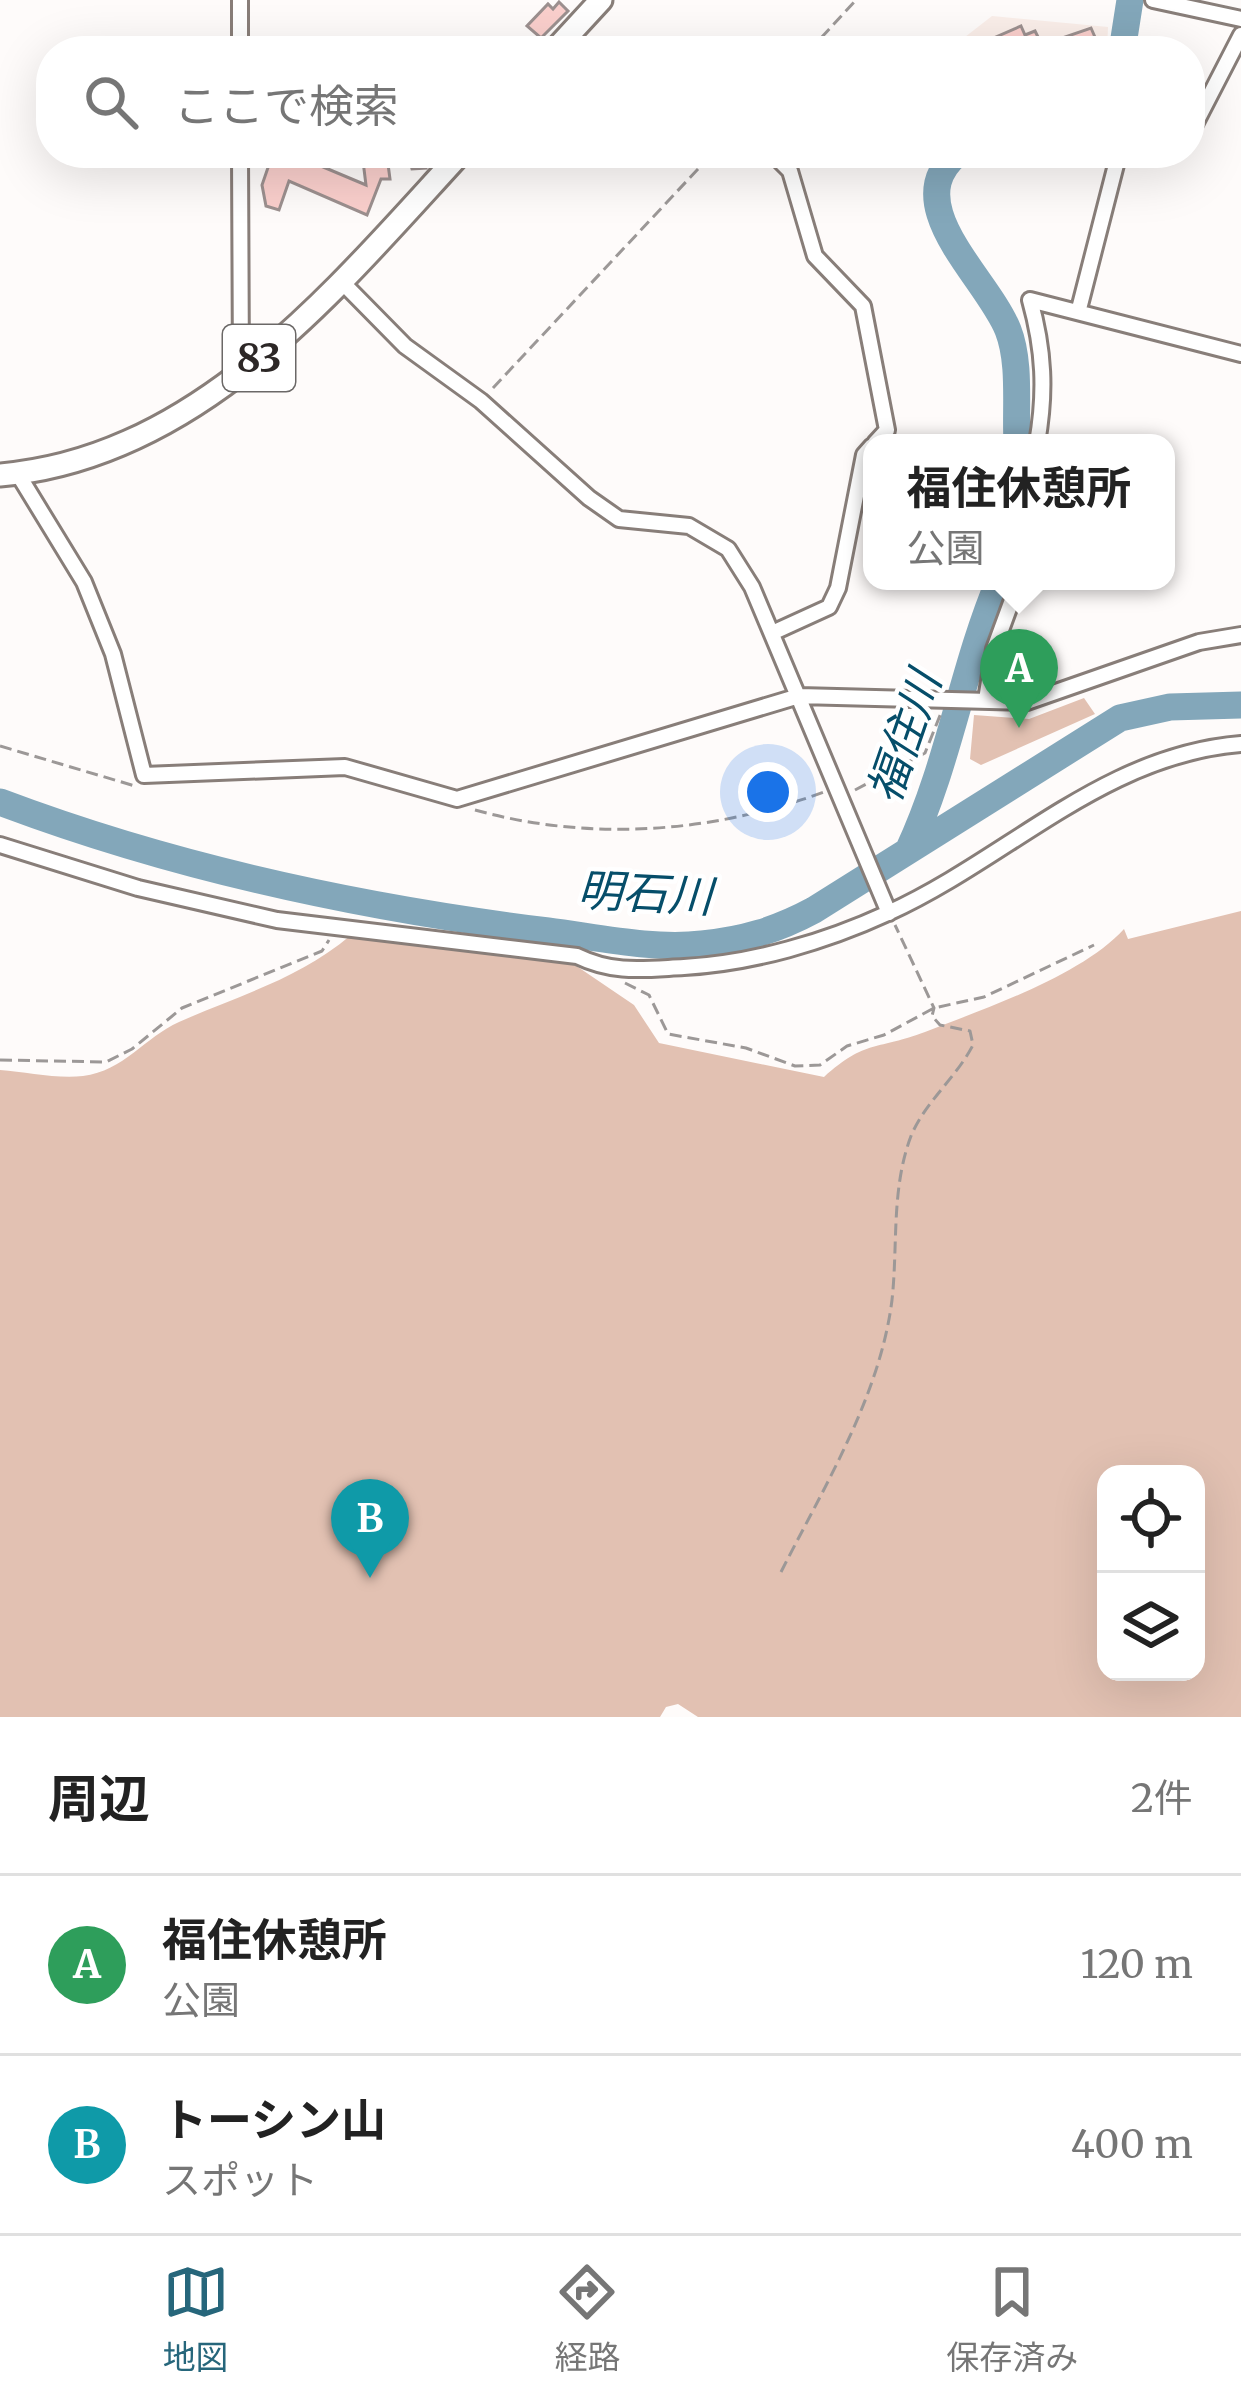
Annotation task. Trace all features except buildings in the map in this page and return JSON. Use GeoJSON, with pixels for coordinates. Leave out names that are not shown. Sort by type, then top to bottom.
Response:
{"type":"FeatureCollection","features":[{"type":"Feature","properties":{"kind":"main road"},"geometry":{"type":"LineString","coordinates":[[568,36],[601,0]]}},
{"type":"Feature","properties":{"kind":"main road","name":"83"},"geometry":{"type":"LineString","coordinates":[[9,475],[147,436],[241,374],[342,282],[447,168]]}},
{"type":"Feature","properties":{"kind":"street"},"geometry":{"type":"LineString","coordinates":[[240,36],[241,0]]}},
{"type":"Feature","properties":{"kind":"street"},"geometry":{"type":"LineString","coordinates":[[1153,0],[1241,19]]}},
{"type":"Feature","properties":{"kind":"street"},"geometry":{"type":"LineString","coordinates":[[1205,105],[1241,35]]}},
{"type":"Feature","properties":{"kind":"street"},"geometry":{"type":"LineString","coordinates":[[240,168],[241,374]]}},
{"type":"Feature","properties":{"kind":"street"},"geometry":{"type":"LineString","coordinates":[[787,168],[815,256],[863,306],[886,430],[883,434]]}},
{"type":"Feature","properties":{"kind":"street"},"geometry":{"type":"LineString","coordinates":[[1079,309],[1115,168]]}},
{"type":"Feature","properties":{"kind":"street"},"geometry":{"type":"LineString","coordinates":[[342,282],[405,346],[481,401],[619,519],[689,526],[728,549],[772,633],[889,913]]}},
{"type":"Feature","properties":{"kind":"street"},"geometry":{"type":"LineString","coordinates":[[1039,434],[1045,400],[1043,364],[1030,300],[1241,354]]}},
{"type":"Feature","properties":{"kind":"street"},"geometry":{"type":"LineString","coordinates":[[772,633],[829,608],[838,588],[863,460]]}},
{"type":"Feature","properties":{"kind":"street"},"geometry":{"type":"LineString","coordinates":[[9,475],[84,582],[113,655],[144,775],[345,767],[457,799],[799,696],[1028,702],[1199,642],[1241,634]]}},
{"type":"Feature","properties":{"kind":"street"},"geometry":{"type":"LineString","coordinates":[[986,700],[994,649],[1016,590]]}},
{"type":"Feature","properties":{"kind":"street"},"geometry":{"type":"LineString","coordinates":[[0,844],[138,889],[338,927],[577,956],[609,971],[705,966],[775,954],[889,913],[1135,767],[1241,743]]}},
{"type":"Feature","properties":{"kind":"path"},"geometry":{"type":"LineString","coordinates":[[822,36],[856,0]]}},
{"type":"Feature","properties":{"kind":"path"},"geometry":{"type":"LineString","coordinates":[[481,401],[699,168]]}},
{"type":"Feature","properties":{"kind":"path"},"geometry":{"type":"LineString","coordinates":[[781,1572],[853,1427],[880,1348],[892,1299],[904,1158],[925,1112],[960,1071],[973,1046],[970,1031],[940,1025],[889,913]]}},
{"type":"Feature","properties":{"kind":"path"},"geometry":{"type":"LineString","coordinates":[[0,1060],[106,1061],[132,1048],[182,1008],[322,951],[338,927]]}},
{"type":"Feature","properties":{"kind":"path"},"geometry":{"type":"LineString","coordinates":[[609,971],[649,995],[668,1034],[746,1048],[795,1066],[820,1065],[847,1046],[934,1008],[984,997],[1094,944]]}},
{"type":"Feature","properties":{"kind":"shaded area"},"geometry":{"type":"Polygon","coordinates":[[[992,16],[1108,27],[1108,36],[966,36],[992,16]]]}},
{"type":"Feature","properties":{"kind":"shaded area"},"geometry":{"type":"Polygon","coordinates":[[[1084,698],[1095,714],[981,765],[970,759],[974,715],[1029,719],[1084,698]]]}},
{"type":"Feature","properties":{"kind":"shaded area"},"geometry":{"type":"Polygon","coordinates":[[[1241,911],[1241,1717],[698,1717],[678,1704],[666,1707],[660,1717],[0,1717],[0,1070],[63,1077],[111,1068],[167,1028],[290,975],[351,935],[575,965],[634,1005],[659,1043],[824,1077],[862,1051],[925,1032],[1058,976],[1124,929],[1128,939],[1241,911]]]}},
{"type":"Feature","properties":{"kind":"waterway","name":"福住川"},"geometry":{"type":"LineString","coordinates":[[1124,36],[1130,0]]}},
{"type":"Feature","properties":{"kind":"waterway","name":"福住川"},"geometry":{"type":"LineString","coordinates":[[945,168],[937,195],[941,217],[997,309],[1012,343],[1017,434]]}},
{"type":"Feature","properties":{"kind":"waterway"},"geometry":{"type":"LineString","coordinates":[[908,851],[996,590]]}},
{"type":"Feature","properties":{"kind":"waterway","name":"明石川"},"geometry":{"type":"LineString","coordinates":[[0,802],[133,847],[339,897],[625,942],[702,944],[760,933],[814,910],[1120,718],[1170,707],[1241,705]]}},
{"type":"Feature","properties":{"kind":"place","name":"福住休憩所"},"geometry":{"type":"Point","coordinates":[1019,728]}},
{"type":"Feature","properties":{"kind":"place","name":"トーシン山"},"geometry":{"type":"Point","coordinates":[370,1578]}}]}
